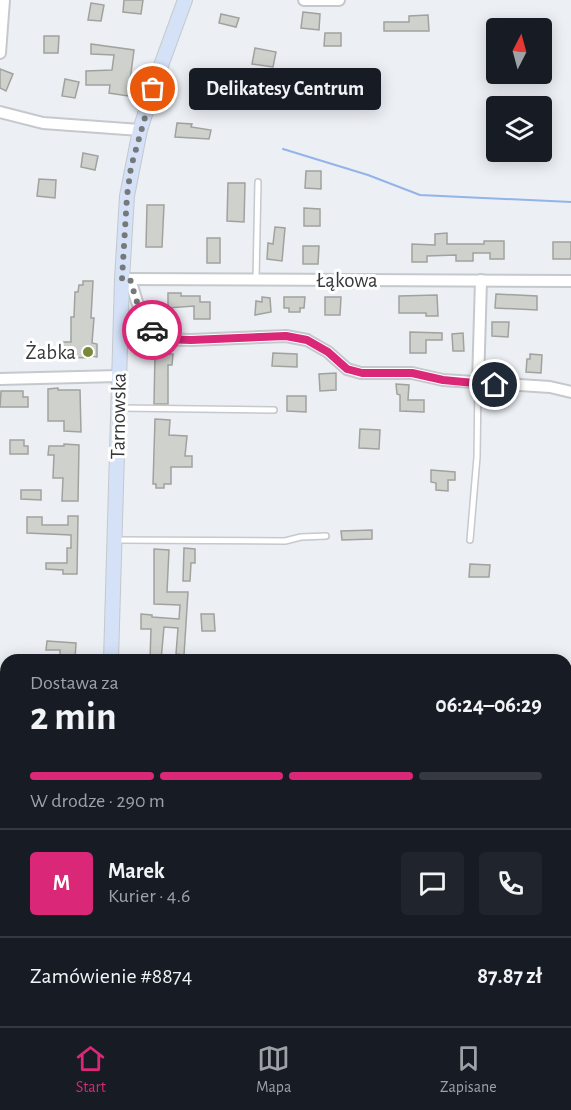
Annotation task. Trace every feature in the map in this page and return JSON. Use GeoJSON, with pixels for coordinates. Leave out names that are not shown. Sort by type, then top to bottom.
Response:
{"type":"FeatureCollection","features":[{"type":"Feature","properties":{"kind":"street"},"geometry":{"type":"LineString","coordinates":[[0,53],[4,0]]}},
{"type":"Feature","properties":{"kind":"street","name":"Tarnowska"},"geometry":{"type":"LineString","coordinates":[[111,654],[119,376],[126,279],[127,196],[140,130],[185,0]]}},
{"type":"Feature","properties":{"kind":"street"},"geometry":{"type":"LineString","coordinates":[[304,0],[339,0]]}},
{"type":"Feature","properties":{"kind":"street"},"geometry":{"type":"LineString","coordinates":[[0,111],[43,123],[140,130]]}},
{"type":"Feature","properties":{"kind":"street"},"geometry":{"type":"LineString","coordinates":[[126,279],[149,327],[162,339],[286,336],[307,340],[328,352],[347,369],[362,373],[412,373],[443,380],[550,387],[571,392]]}},
{"type":"Feature","properties":{"kind":"street","name":"Łąkowa"},"geometry":{"type":"LineString","coordinates":[[126,279],[571,281]]}},
{"type":"Feature","properties":{"kind":"street"},"geometry":{"type":"LineString","coordinates":[[478,383],[481,280]]}},
{"type":"Feature","properties":{"kind":"street"},"geometry":{"type":"LineString","coordinates":[[0,379],[119,376]]}},
{"type":"Feature","properties":{"kind":"lane"},"geometry":{"type":"LineString","coordinates":[[256,279],[258,182]]}},
{"type":"Feature","properties":{"kind":"lane"},"geometry":{"type":"LineString","coordinates":[[470,540],[477,457],[478,383]]}},
{"type":"Feature","properties":{"kind":"lane"},"geometry":{"type":"LineString","coordinates":[[119,408],[274,410]]}},
{"type":"Feature","properties":{"kind":"lane"},"geometry":{"type":"LineString","coordinates":[[114,540],[285,541],[301,537],[326,536]]}},
{"type":"Feature","properties":{"kind":"building"},"geometry":{"type":"Polygon","coordinates":[[[124,0],[143,0],[141,14],[123,12],[124,0]]]}},
{"type":"Feature","properties":{"kind":"building"},"geometry":{"type":"Polygon","coordinates":[[[91,3],[104,5],[101,21],[88,20],[91,3]]]}},
{"type":"Feature","properties":{"kind":"building"},"geometry":{"type":"Polygon","coordinates":[[[303,12],[320,14],[319,30],[301,28],[303,12]]]}},
{"type":"Feature","properties":{"kind":"building"},"geometry":{"type":"Polygon","coordinates":[[[221,14],[239,18],[236,27],[219,23],[221,14]]]}},
{"type":"Feature","properties":{"kind":"building"},"geometry":{"type":"Polygon","coordinates":[[[428,15],[429,31],[384,31],[384,22],[409,22],[409,16],[428,15]]]}},
{"type":"Feature","properties":{"kind":"building"},"geometry":{"type":"Polygon","coordinates":[[[325,33],[341,33],[341,46],[324,46],[325,33]]]}},
{"type":"Feature","properties":{"kind":"building"},"geometry":{"type":"Polygon","coordinates":[[[44,36],[59,36],[58,53],[44,53],[44,36]]]}},
{"type":"Feature","properties":{"kind":"building"},"geometry":{"type":"Polygon","coordinates":[[[91,44],[134,50],[128,96],[109,93],[110,85],[86,85],[86,71],[112,70],[114,55],[91,54],[91,44]]]}},
{"type":"Feature","properties":{"kind":"building"},"geometry":{"type":"Polygon","coordinates":[[[255,48],[276,52],[273,67],[252,64],[255,48]]]}},
{"type":"Feature","properties":{"kind":"building"},"geometry":{"type":"Polygon","coordinates":[[[0,69],[13,74],[6,91],[0,88],[0,69]]]}},
{"type":"Feature","properties":{"kind":"building"},"geometry":{"type":"Polygon","coordinates":[[[65,79],[79,82],[75,98],[62,96],[65,79]]]}},
{"type":"Feature","properties":{"kind":"building"},"geometry":{"type":"Polygon","coordinates":[[[177,123],[192,124],[191,127],[211,130],[209,139],[175,137],[177,123]]]}},
{"type":"Feature","properties":{"kind":"building"},"geometry":{"type":"Polygon","coordinates":[[[83,153],[98,156],[95,170],[81,167],[83,153]]]}},
{"type":"Feature","properties":{"kind":"building"},"geometry":{"type":"Polygon","coordinates":[[[306,171],[321,171],[321,189],[305,188],[306,171]]]}},
{"type":"Feature","properties":{"kind":"building"},"geometry":{"type":"Polygon","coordinates":[[[39,179],[56,180],[55,198],[37,196],[39,179]]]}},
{"type":"Feature","properties":{"kind":"building"},"geometry":{"type":"Polygon","coordinates":[[[228,183],[245,183],[244,222],[227,221],[228,183]]]}},
{"type":"Feature","properties":{"kind":"building"},"geometry":{"type":"Polygon","coordinates":[[[147,205],[164,205],[162,247],[146,247],[147,205]]]}},
{"type":"Feature","properties":{"kind":"building"},"geometry":{"type":"Polygon","coordinates":[[[304,208],[320,209],[320,226],[304,226],[304,208]]]}},
{"type":"Feature","properties":{"kind":"building"},"geometry":{"type":"Polygon","coordinates":[[[275,227],[285,228],[282,261],[267,259],[268,243],[273,244],[275,227]]]}},
{"type":"Feature","properties":{"kind":"building"},"geometry":{"type":"Polygon","coordinates":[[[447,233],[447,244],[484,244],[484,241],[504,241],[504,259],[490,259],[490,253],[473,253],[473,261],[456,261],[456,255],[427,256],[427,262],[412,262],[412,244],[435,245],[435,234],[447,233]]]}},
{"type":"Feature","properties":{"kind":"building"},"geometry":{"type":"Polygon","coordinates":[[[207,238],[220,238],[220,263],[207,263],[207,238]]]}},
{"type":"Feature","properties":{"kind":"building"},"geometry":{"type":"Polygon","coordinates":[[[553,242],[571,242],[571,259],[553,259],[553,242]]]}},
{"type":"Feature","properties":{"kind":"building"},"geometry":{"type":"Polygon","coordinates":[[[303,246],[319,246],[318,264],[303,264],[303,246]]]}},
{"type":"Feature","properties":{"kind":"building"},"geometry":{"type":"Polygon","coordinates":[[[83,281],[93,281],[92,343],[97,344],[97,357],[62,357],[62,342],[71,342],[71,317],[74,317],[75,292],[78,292],[79,285],[83,285],[83,281]]]}},
{"type":"Feature","properties":{"kind":"building"},"geometry":{"type":"Polygon","coordinates":[[[168,293],[200,296],[200,302],[210,302],[210,319],[194,319],[194,306],[168,308],[168,293]]]}},
{"type":"Feature","properties":{"kind":"building"},"geometry":{"type":"Polygon","coordinates":[[[496,294],[537,296],[537,310],[495,308],[496,294]]]}},
{"type":"Feature","properties":{"kind":"building"},"geometry":{"type":"Polygon","coordinates":[[[437,295],[438,316],[426,316],[426,313],[399,313],[399,296],[437,295]]]}},
{"type":"Feature","properties":{"kind":"building"},"geometry":{"type":"Polygon","coordinates":[[[262,297],[270,298],[271,312],[255,315],[256,301],[262,302],[262,297]]]}},
{"type":"Feature","properties":{"kind":"building"},"geometry":{"type":"Polygon","coordinates":[[[284,297],[305,297],[304,308],[300,308],[300,312],[289,312],[289,308],[284,308],[284,297]]]}},
{"type":"Feature","properties":{"kind":"building"},"geometry":{"type":"Polygon","coordinates":[[[325,297],[341,297],[340,315],[325,315],[325,297]]]}},
{"type":"Feature","properties":{"kind":"building"},"geometry":{"type":"Polygon","coordinates":[[[492,322],[509,322],[508,337],[492,336],[492,322]]]}},
{"type":"Feature","properties":{"kind":"building"},"geometry":{"type":"Polygon","coordinates":[[[410,332],[442,333],[442,340],[426,340],[426,353],[410,353],[410,332]]]}},
{"type":"Feature","properties":{"kind":"building"},"geometry":{"type":"Polygon","coordinates":[[[463,333],[464,351],[453,351],[452,334],[463,333]]]}},
{"type":"Feature","properties":{"kind":"building"},"geometry":{"type":"Polygon","coordinates":[[[273,353],[297,354],[297,367],[272,366],[273,353]]]}},
{"type":"Feature","properties":{"kind":"building"},"geometry":{"type":"Polygon","coordinates":[[[155,354],[173,354],[172,365],[168,365],[168,404],[154,404],[155,354]]]}},
{"type":"Feature","properties":{"kind":"building"},"geometry":{"type":"Polygon","coordinates":[[[530,354],[542,355],[541,373],[526,372],[527,359],[530,359],[530,354]]]}},
{"type":"Feature","properties":{"kind":"building"},"geometry":{"type":"Polygon","coordinates":[[[336,373],[336,390],[320,391],[319,374],[336,373]]]}},
{"type":"Feature","properties":{"kind":"building"},"geometry":{"type":"Polygon","coordinates":[[[396,384],[409,385],[408,400],[424,400],[424,412],[400,411],[400,395],[397,394],[396,384]]]}},
{"type":"Feature","properties":{"kind":"building"},"geometry":{"type":"Polygon","coordinates":[[[58,388],[58,390],[80,390],[81,432],[64,431],[64,421],[48,421],[48,389],[58,388]]]}},
{"type":"Feature","properties":{"kind":"building"},"geometry":{"type":"Polygon","coordinates":[[[1,391],[23,391],[23,397],[28,397],[28,407],[0,407],[1,391]]]}},
{"type":"Feature","properties":{"kind":"building"},"geometry":{"type":"Polygon","coordinates":[[[287,396],[306,396],[306,412],[287,411],[287,396]]]}},
{"type":"Feature","properties":{"kind":"building"},"geometry":{"type":"Polygon","coordinates":[[[155,419],[170,420],[169,435],[187,436],[185,456],[192,456],[192,467],[171,467],[171,484],[164,484],[164,488],[156,488],[156,484],[153,484],[155,419]]]}},
{"type":"Feature","properties":{"kind":"building"},"geometry":{"type":"Polygon","coordinates":[[[360,429],[380,430],[379,449],[359,448],[360,429]]]}},
{"type":"Feature","properties":{"kind":"building"},"geometry":{"type":"Polygon","coordinates":[[[10,440],[24,440],[24,446],[28,446],[28,454],[10,454],[10,440]]]}},
{"type":"Feature","properties":{"kind":"building"},"geometry":{"type":"Polygon","coordinates":[[[64,444],[79,445],[78,501],[62,501],[63,478],[53,478],[54,455],[48,455],[49,446],[64,446],[64,444]]]}},
{"type":"Feature","properties":{"kind":"building"},"geometry":{"type":"Polygon","coordinates":[[[431,470],[455,472],[455,480],[448,480],[448,491],[436,490],[436,483],[431,482],[431,470]]]}},
{"type":"Feature","properties":{"kind":"building"},"geometry":{"type":"Polygon","coordinates":[[[21,490],[41,490],[41,500],[21,499],[21,490]]]}},
{"type":"Feature","properties":{"kind":"building"},"geometry":{"type":"Polygon","coordinates":[[[68,516],[78,516],[77,574],[63,574],[63,570],[46,569],[46,563],[67,563],[67,548],[71,548],[71,535],[27,533],[27,517],[42,517],[42,525],[68,525],[68,516]]]}},
{"type":"Feature","properties":{"kind":"building"},"geometry":{"type":"Polygon","coordinates":[[[372,530],[372,539],[342,540],[341,531],[372,530]]]}},
{"type":"Feature","properties":{"kind":"building"},"geometry":{"type":"Polygon","coordinates":[[[184,548],[195,549],[195,563],[191,563],[190,581],[183,581],[184,548]]]}},
{"type":"Feature","properties":{"kind":"building"},"geometry":{"type":"Polygon","coordinates":[[[154,549],[169,550],[167,592],[188,592],[184,654],[176,654],[178,628],[164,627],[162,654],[150,654],[151,629],[141,629],[141,614],[179,619],[180,605],[154,604],[154,549]]]}},
{"type":"Feature","properties":{"kind":"building"},"geometry":{"type":"Polygon","coordinates":[[[470,564],[490,565],[489,577],[469,577],[470,564]]]}},
{"type":"Feature","properties":{"kind":"building"},"geometry":{"type":"Polygon","coordinates":[[[201,614],[214,614],[215,631],[202,631],[201,614]]]}},
{"type":"Feature","properties":{"kind":"building"},"geometry":{"type":"Polygon","coordinates":[[[47,641],[76,643],[75,654],[60,654],[60,650],[46,650],[47,641]]]}},
{"type":"Feature","properties":{"kind":"waterway"},"geometry":{"type":"LineString","coordinates":[[283,149],[368,175],[420,195],[571,202]]}},
{"type":"Feature","properties":{"kind":"way so far"},"geometry":{"type":"LineString","coordinates":[[152,330],[137,302],[130,279],[122,279],[131,167],[153,89]]}},
{"type":"Feature","properties":{"kind":"place","name":"Delikatesy Centrum"},"geometry":{"type":"Point","coordinates":[153,89]}},
{"type":"Feature","properties":{"kind":"place","name":"Żabka"},"geometry":{"type":"Point","coordinates":[88,352]}},
{"type":"Feature","properties":{"kind":"route"},"geometry":{"type":"LineString","coordinates":[[152,330],[162,339],[286,336],[307,340],[328,352],[347,369],[362,373],[412,373],[443,380],[495,385]]}}]}
